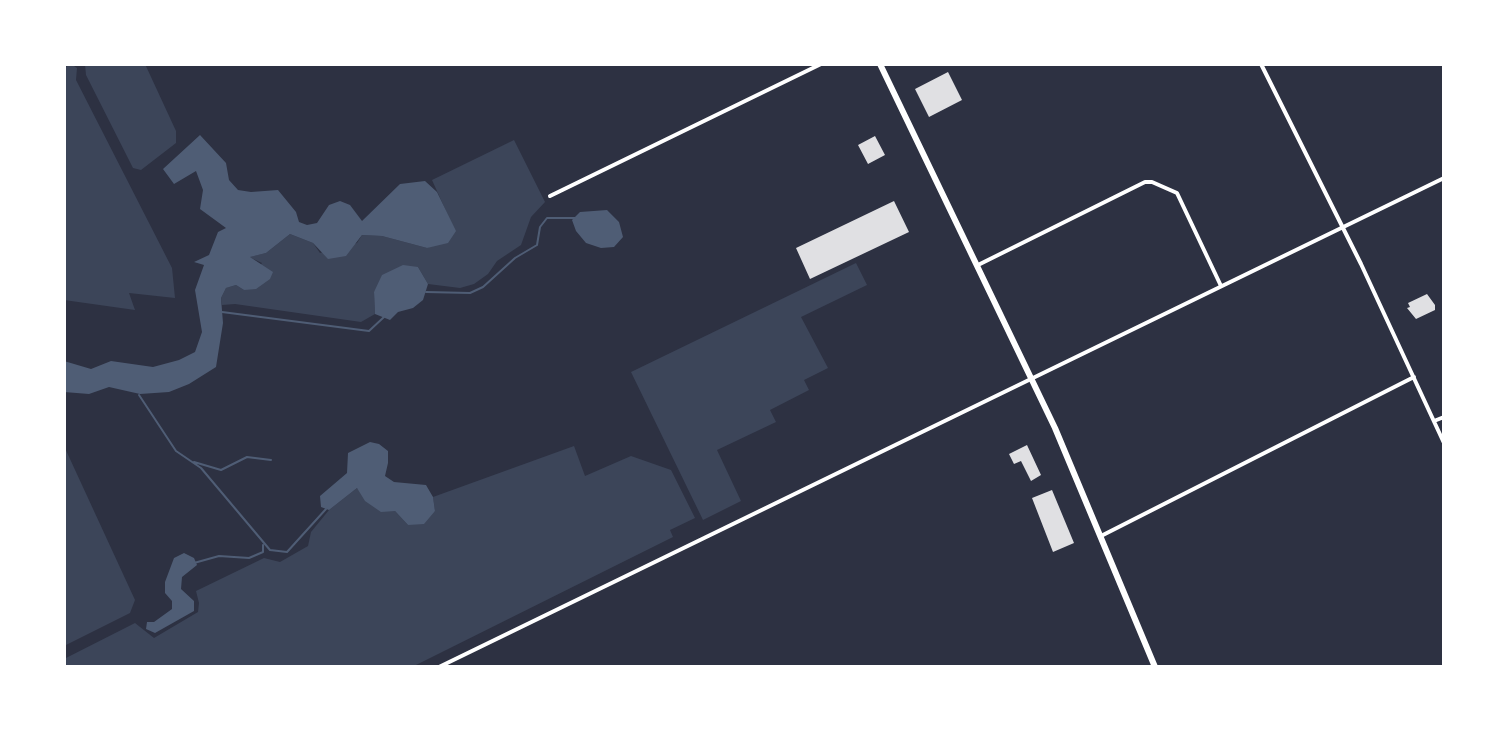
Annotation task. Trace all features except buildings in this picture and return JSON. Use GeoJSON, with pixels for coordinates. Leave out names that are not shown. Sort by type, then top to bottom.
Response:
{"type":"FeatureCollection","features":[{"type":"Feature","properties":{"kind":"main road"},"geometry":{"type":"LineString","coordinates":[[880,64],[1068,457],[1155,667]]}},
{"type":"Feature","properties":{"kind":"street"},"geometry":{"type":"LineString","coordinates":[[550,196],[821,64]]}},
{"type":"Feature","properties":{"kind":"street"},"geometry":{"type":"LineString","coordinates":[[1261,64],[1444,443]]}},
{"type":"Feature","properties":{"kind":"street"},"geometry":{"type":"LineString","coordinates":[[439,667],[1444,178]]}},
{"type":"Feature","properties":{"kind":"street"},"geometry":{"type":"LineString","coordinates":[[978,265],[1145,182],[1162,184],[1177,193],[1221,286]]}},
{"type":"Feature","properties":{"kind":"street"},"geometry":{"type":"LineString","coordinates":[[1101,536],[1414,377]]}},
{"type":"Feature","properties":{"kind":"street"},"geometry":{"type":"LineString","coordinates":[[1434,421],[1444,417]]}},
{"type":"Feature","properties":{"kind":"shaded area"},"geometry":{"type":"Polygon","coordinates":[[[71,64],[77,68],[76,80],[172,268],[175,298],[129,293],[135,310],[64,300],[64,68],[71,64]]]}},
{"type":"Feature","properties":{"kind":"shaded area"},"geometry":{"type":"Polygon","coordinates":[[[85,64],[145,64],[176,131],[176,143],[141,170],[133,168],[86,75],[85,64]]]}},
{"type":"Feature","properties":{"kind":"shaded area"},"geometry":{"type":"Polygon","coordinates":[[[200,135],[226,163],[229,180],[238,190],[278,190],[296,212],[299,222],[307,225],[317,223],[329,205],[340,201],[350,205],[362,221],[400,184],[425,181],[437,192],[456,231],[448,243],[427,248],[382,236],[362,235],[346,256],[328,259],[313,243],[290,234],[266,253],[250,257],[273,272],[270,279],[256,289],[244,290],[236,285],[226,288],[221,298],[223,323],[216,367],[169,392],[140,394],[109,387],[89,394],[64,392],[64,361],[91,369],[111,361],[153,367],[195,352],[202,332],[195,290],[204,265],[194,262],[209,255],[218,232],[226,228],[200,209],[203,190],[196,171],[174,184],[163,169],[200,135]]]}},
{"type":"Feature","properties":{"kind":"shaded area"},"geometry":{"type":"Polygon","coordinates":[[[514,140],[545,202],[531,217],[521,245],[497,261],[488,274],[474,284],[460,288],[428,284],[418,267],[374,292],[375,314],[361,322],[235,304],[222,305],[221,298],[226,288],[236,285],[244,290],[262,263],[249,257],[266,253],[290,234],[313,243],[320,253],[357,243],[362,235],[382,236],[427,248],[455,231],[432,180],[514,140]]]}},
{"type":"Feature","properties":{"kind":"shaded area"},"geometry":{"type":"Polygon","coordinates":[[[607,210],[619,222],[623,237],[614,247],[601,248],[586,243],[572,220],[580,212],[607,210]]]}},
{"type":"Feature","properties":{"kind":"shaded area"},"geometry":{"type":"Polygon","coordinates":[[[856,263],[867,285],[801,317],[828,368],[804,380],[809,390],[770,410],[776,422],[717,450],[741,501],[703,520],[631,372],[856,263]]]}},
{"type":"Feature","properties":{"kind":"shaded area"},"geometry":{"type":"Polygon","coordinates":[[[403,265],[418,267],[428,284],[423,300],[413,308],[398,312],[390,320],[375,314],[374,292],[382,275],[403,265]]]}},
{"type":"Feature","properties":{"kind":"shaded area"},"geometry":{"type":"Polygon","coordinates":[[[370,442],[388,451],[385,476],[394,482],[426,485],[433,497],[435,511],[424,524],[408,525],[395,511],[381,512],[365,501],[357,488],[329,510],[321,507],[320,496],[347,473],[348,453],[370,442]]]}},
{"type":"Feature","properties":{"kind":"shaded area"},"geometry":{"type":"Polygon","coordinates":[[[64,446],[135,600],[130,613],[64,646],[64,446]]]}},
{"type":"Feature","properties":{"kind":"shaded area"},"geometry":{"type":"Polygon","coordinates":[[[574,446],[585,476],[631,456],[671,470],[695,518],[670,530],[673,537],[412,667],[64,667],[64,659],[135,623],[154,638],[198,612],[196,591],[264,558],[280,562],[308,546],[311,532],[329,510],[357,488],[395,511],[408,525],[435,511],[433,497],[574,446]]]}},
{"type":"Feature","properties":{"kind":"shaded area"},"geometry":{"type":"Polygon","coordinates":[[[184,553],[194,558],[197,565],[182,577],[181,589],[194,601],[194,611],[155,633],[146,629],[147,622],[154,622],[172,609],[172,601],[165,593],[165,582],[174,558],[184,553]]]}},
{"type":"Feature","properties":{"kind":"waterway"},"geometry":{"type":"LineString","coordinates":[[426,292],[470,293],[483,287],[515,258],[537,245],[540,227],[547,218],[575,218]]}},
{"type":"Feature","properties":{"kind":"waterway"},"geometry":{"type":"LineString","coordinates":[[222,312],[369,331],[384,317]]}},
{"type":"Feature","properties":{"kind":"waterway"},"geometry":{"type":"LineString","coordinates":[[139,395],[176,451],[201,468],[270,550],[287,552],[326,509]]}},
{"type":"Feature","properties":{"kind":"waterway"},"geometry":{"type":"LineString","coordinates":[[194,462],[221,470],[247,457],[271,460]]}},
{"type":"Feature","properties":{"kind":"waterway"},"geometry":{"type":"LineString","coordinates":[[194,563],[219,556],[249,558],[263,552],[263,545]]}}]}
